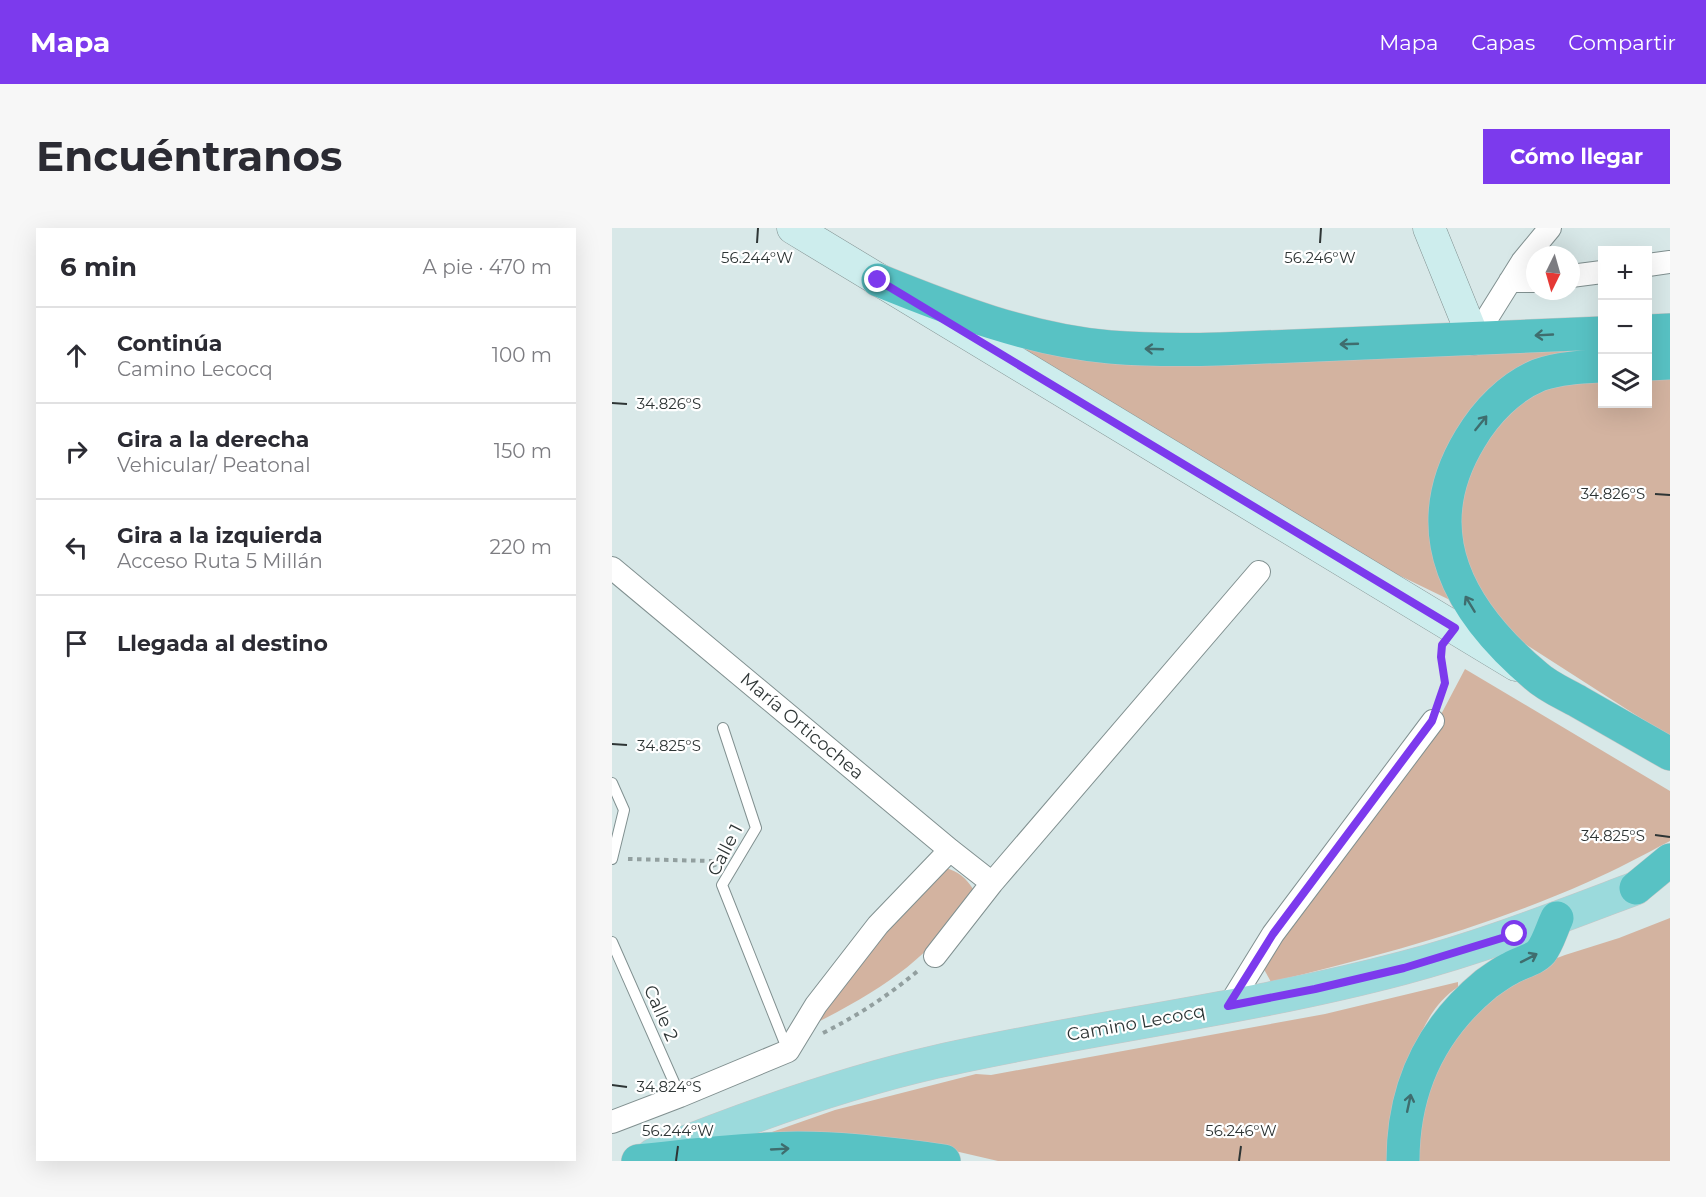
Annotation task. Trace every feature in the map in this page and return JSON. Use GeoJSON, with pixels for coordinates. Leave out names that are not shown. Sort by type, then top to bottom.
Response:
{"type":"FeatureCollection","features":[{"type":"Feature","properties":{"kind":"highway"},"geometry":{"type":"LineString","coordinates":[[878,280],[944,306],[1016,329],[1108,347],[1158,350],[1220,349],[1598,333]]}},
{"type":"Feature","properties":{"kind":"highway"},"geometry":{"type":"LineString","coordinates":[[1652,331],[1670,330]]}},
{"type":"Feature","properties":{"kind":"highway"},"geometry":{"type":"LineString","coordinates":[[1652,364],[1670,363]]}},
{"type":"Feature","properties":{"kind":"highway"},"geometry":{"type":"LineString","coordinates":[[1598,366],[1578,367],[1540,375],[1515,388],[1493,408],[1475,430],[1460,454],[1445,503],[1448,555],[1457,581],[1471,607],[1489,631],[1537,678],[1670,754]]}},
{"type":"Feature","properties":{"kind":"highway"},"geometry":{"type":"LineString","coordinates":[[1636,888],[1670,860]]}},
{"type":"Feature","properties":{"kind":"highway"},"geometry":{"type":"LineString","coordinates":[[1636,888],[1670,890]]}},
{"type":"Feature","properties":{"kind":"highway"},"geometry":{"type":"LineString","coordinates":[[1403,1161],[1410,1098],[1416,1078],[1432,1043],[1448,1021],[1487,983],[1541,952],[1557,918]]}},
{"type":"Feature","properties":{"kind":"highway"},"geometry":{"type":"LineString","coordinates":[[638,1161],[722,1152],[798,1148],[870,1151],[944,1161]]}},
{"type":"Feature","properties":{"kind":"main road"},"geometry":{"type":"LineString","coordinates":[[793,228],[1537,678]]}},
{"type":"Feature","properties":{"kind":"main road"},"geometry":{"type":"LineString","coordinates":[[1429,228],[1474,339]]}},
{"type":"Feature","properties":{"kind":"main road","name":"Camino Lecocq"},"geometry":{"type":"LineString","coordinates":[[638,1161],[737,1121],[837,1089],[933,1063],[1019,1044],[1315,989],[1404,968],[1515,934],[1636,888]]}},
{"type":"Feature","properties":{"kind":"street"},"geometry":{"type":"LineString","coordinates":[[1474,339],[1527,255],[1550,228]]}},
{"type":"Feature","properties":{"kind":"street"},"geometry":{"type":"LineString","coordinates":[[1652,265],[1670,262]]}},
{"type":"Feature","properties":{"kind":"street"},"geometry":{"type":"LineString","coordinates":[[1580,275],[1598,273]]}},
{"type":"Feature","properties":{"kind":"street"},"geometry":{"type":"LineString","coordinates":[[1510,281],[1526,280]]}},
{"type":"Feature","properties":{"kind":"street","name":"María Orticochea"},"geometry":{"type":"LineString","coordinates":[[612,568],[992,883]]}},
{"type":"Feature","properties":{"kind":"street"},"geometry":{"type":"LineString","coordinates":[[935,956],[992,883],[1259,572]]}},
{"type":"Feature","properties":{"kind":"street"},"geometry":{"type":"LineString","coordinates":[[1228,1006],[1273,934],[1432,721]]}},
{"type":"Feature","properties":{"kind":"street"},"geometry":{"type":"LineString","coordinates":[[612,1122],[788,1051],[816,1005],[878,925],[950,850]]}},
{"type":"Feature","properties":{"kind":"lane","name":"Calle 1"},"geometry":{"type":"LineString","coordinates":[[723,728],[756,828],[722,885],[788,1051]]}},
{"type":"Feature","properties":{"kind":"lane"},"geometry":{"type":"LineString","coordinates":[[612,783],[624,810],[612,859]]}},
{"type":"Feature","properties":{"kind":"lane","name":"Calle 2"},"geometry":{"type":"LineString","coordinates":[[612,942],[680,1096]]}},
{"type":"Feature","properties":{"kind":"path"},"geometry":{"type":"LineString","coordinates":[[1432,721],[1445,683],[1441,657],[1442,645],[1455,628]]}},
{"type":"Feature","properties":{"kind":"path"},"geometry":{"type":"LineString","coordinates":[[612,859],[713,861],[722,885]]}},
{"type":"Feature","properties":{"kind":"path"},"geometry":{"type":"LineString","coordinates":[[788,1051],[854,1018],[884,999],[935,956]]}},
{"type":"Feature","properties":{"kind":"shaded area"},"geometry":{"type":"Polygon","coordinates":[[[1006,339],[1598,347],[1598,358],[1463,423],[1452,601],[1384,568],[1006,339]]]}},
{"type":"Feature","properties":{"kind":"shaded area"},"geometry":{"type":"Polygon","coordinates":[[[1670,373],[1670,737],[1508,633],[1462,569],[1459,488],[1492,424],[1541,388],[1598,376],[1598,408],[1652,408],[1652,374],[1670,373]]]}},
{"type":"Feature","properties":{"kind":"shaded area"},"geometry":{"type":"Polygon","coordinates":[[[1465,669],[1670,791],[1670,841],[1550,898],[1472,927],[1352,962],[1271,982],[1260,962],[1436,724],[1465,669]]]}},
{"type":"Feature","properties":{"kind":"shaded area"},"geometry":{"type":"Polygon","coordinates":[[[945,868],[961,876],[973,889],[972,895],[940,936],[923,954],[886,983],[820,1021],[815,1020],[903,910],[945,868]]]}},
{"type":"Feature","properties":{"kind":"shaded area"},"geometry":{"type":"Polygon","coordinates":[[[1670,918],[1670,1161],[1417,1161],[1421,1105],[1455,1028],[1531,968],[1670,918]]]}},
{"type":"Feature","properties":{"kind":"shaded area"},"geometry":{"type":"Polygon","coordinates":[[[1458,982],[1458,987],[1441,1002],[1428,1020],[1417,1042],[1404,1090],[1391,1161],[998,1161],[929,1145],[772,1134],[772,1132],[835,1110],[976,1074],[991,1075],[1325,1014],[1458,982]]]}},
{"type":"Feature","properties":{"kind":"route"},"geometry":{"type":"LineString","coordinates":[[878,280],[1455,628],[1442,645],[1441,657],[1445,683],[1432,721],[1273,934],[1228,1006],[1404,968],[1515,934]]}}]}
